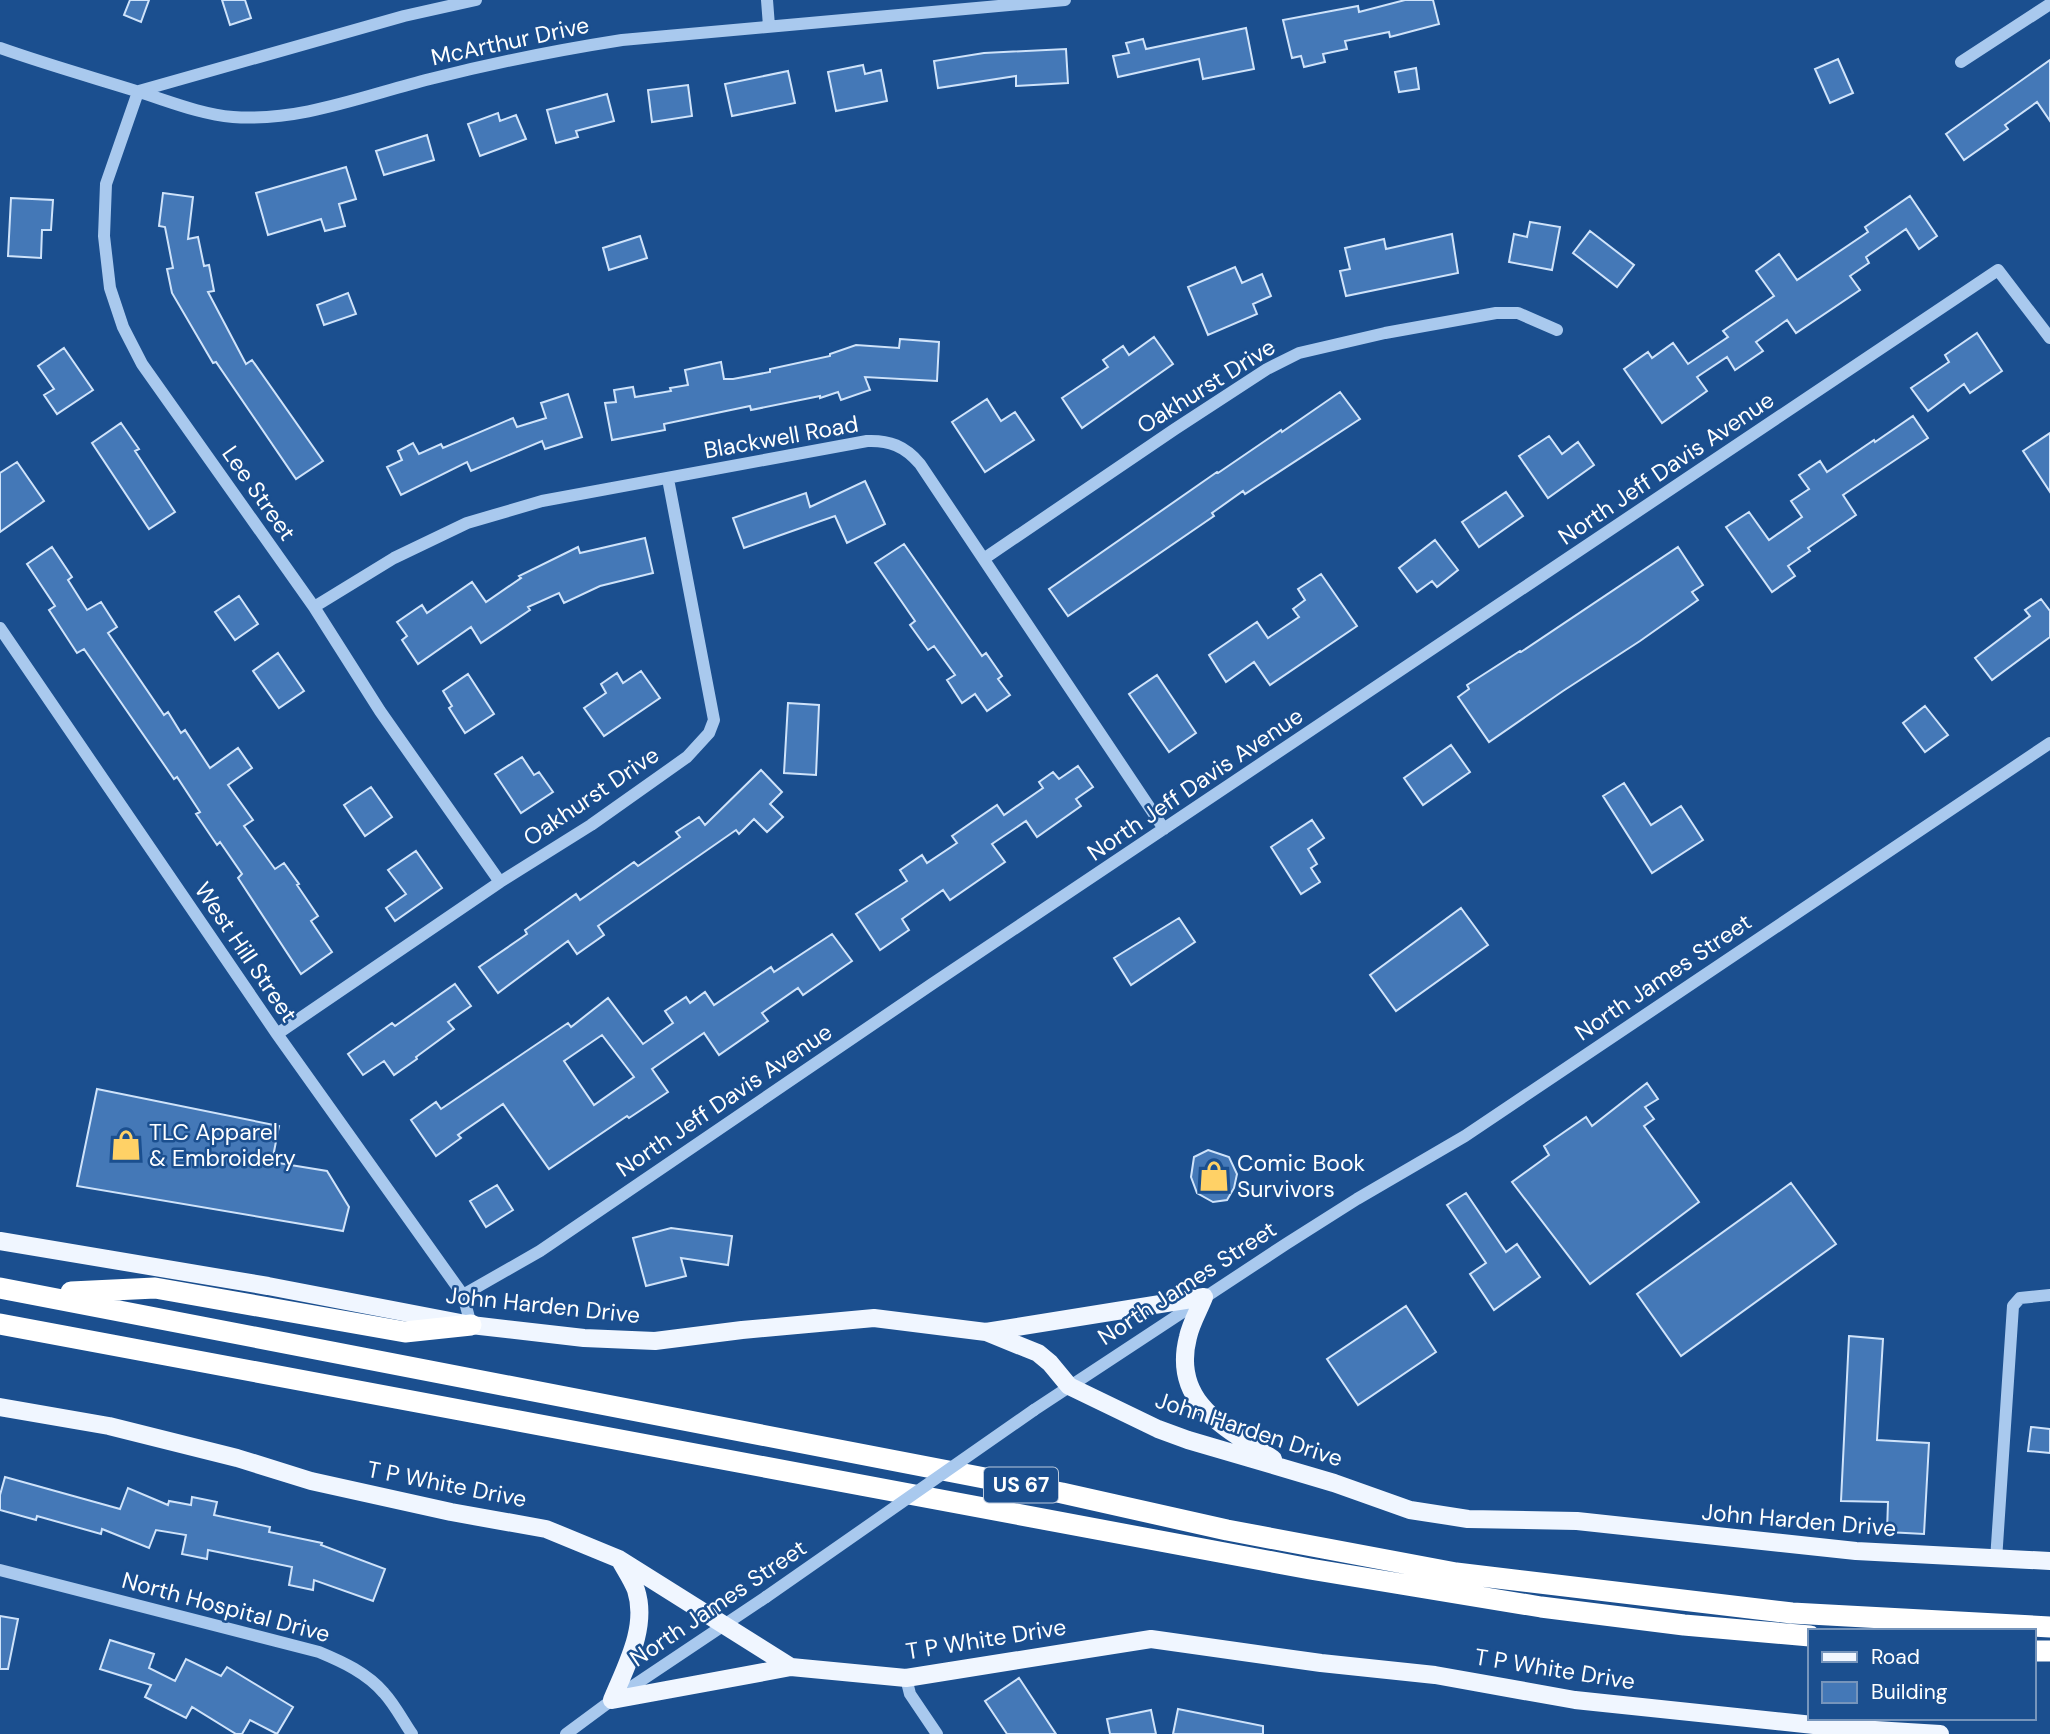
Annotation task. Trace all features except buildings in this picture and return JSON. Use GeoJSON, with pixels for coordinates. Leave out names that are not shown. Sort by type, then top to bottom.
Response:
{"type":"FeatureCollection","features":[{"type":"Feature","properties":{"kind":"highway"},"geometry":{"type":"LineString","coordinates":[[3,1288],[81,1293],[155,1288],[405,1332],[471,1325]]}},
{"type":"Feature","properties":{"kind":"highway","name":"US 67"},"geometry":{"type":"LineString","coordinates":[[3,1288],[1062,1493],[1227,1530],[1456,1573],[1792,1613],[2050,1627]]}},
{"type":"Feature","properties":{"kind":"highway","name":"US 67"},"geometry":{"type":"LineString","coordinates":[[0,1324],[1310,1569],[1541,1607],[1684,1625],[1808,1636]]}},
{"type":"Feature","properties":{"kind":"main road","name":"John Harden Drive"},"geometry":{"type":"LineString","coordinates":[[0,1241],[268,1286],[471,1325],[584,1338],[654,1341],[874,1318],[986,1332],[1038,1353],[1069,1386],[1168,1432],[1285,1467],[1410,1510],[1468,1519],[1577,1521],[1820,1548],[2050,1561]]}},
{"type":"Feature","properties":{"kind":"main road"},"geometry":{"type":"LineString","coordinates":[[986,1332],[1204,1297]]}},
{"type":"Feature","properties":{"kind":"main road"},"geometry":{"type":"LineString","coordinates":[[1204,1297],[1188,1336],[1184,1364],[1188,1386],[1196,1401],[1219,1423],[1285,1467]]}},
{"type":"Feature","properties":{"kind":"main road","name":"T P White Drive"},"geometry":{"type":"LineString","coordinates":[[0,1407],[109,1426],[237,1458],[311,1481],[451,1512],[546,1529],[619,1559],[791,1667],[905,1678],[1151,1639],[1321,1663],[1435,1675],[1575,1700],[1842,1728],[1940,1734]]}},
{"type":"Feature","properties":{"kind":"main road"},"geometry":{"type":"LineString","coordinates":[[612,1700],[636,1642],[639,1618],[639,1600],[635,1587],[619,1559]]}},
{"type":"Feature","properties":{"kind":"main road"},"geometry":{"type":"LineString","coordinates":[[612,1700],[791,1667]]}},
{"type":"Feature","properties":{"kind":"street","name":"McArthur Drive"},"geometry":{"type":"LineString","coordinates":[[138,92],[404,16],[476,0]]}},
{"type":"Feature","properties":{"kind":"street"},"geometry":{"type":"LineString","coordinates":[[767,0],[769,26]]}},
{"type":"Feature","properties":{"kind":"street","name":"McArthur Drive"},"geometry":{"type":"LineString","coordinates":[[0,48],[201,113],[271,117],[305,112],[431,79],[622,40],[1065,0]]}},
{"type":"Feature","properties":{"kind":"street"},"geometry":{"type":"LineString","coordinates":[[1961,62],[2050,4]]}},
{"type":"Feature","properties":{"kind":"street","name":"Lee Street"},"geometry":{"type":"LineString","coordinates":[[138,92],[106,184],[104,236],[110,288],[118,314],[142,364],[314,607],[380,710],[500,883]]}},
{"type":"Feature","properties":{"kind":"street","name":"North Jeff Davis Avenue"},"geometry":{"type":"LineString","coordinates":[[463,1295],[540,1251],[1998,270],[2050,338]]}},
{"type":"Feature","properties":{"kind":"street","name":"Oakhurst Drive"},"geometry":{"type":"LineString","coordinates":[[985,558],[1267,369],[1299,354],[1385,333],[1496,313],[1518,313],[1557,330]]}},
{"type":"Feature","properties":{"kind":"street","name":"Blackwell Road"},"geometry":{"type":"LineString","coordinates":[[314,607],[394,558],[467,523],[542,502],[884,440],[911,453],[920,464],[1164,829]]}},
{"type":"Feature","properties":{"kind":"street","name":"Oakhurst Drive"},"geometry":{"type":"LineString","coordinates":[[277,1034],[500,883],[591,825],[687,757],[709,733],[714,720],[668,479]]}},
{"type":"Feature","properties":{"kind":"street","name":"West Hill Street"},"geometry":{"type":"LineString","coordinates":[[0,628],[277,1034],[463,1295]]}},
{"type":"Feature","properties":{"kind":"street","name":"North James Street"},"geometry":{"type":"LineString","coordinates":[[566,1734],[1069,1386],[1357,1199],[1465,1136],[2050,743]]}},
{"type":"Feature","properties":{"kind":"street"},"geometry":{"type":"LineString","coordinates":[[463,1295],[471,1325]]}},
{"type":"Feature","properties":{"kind":"street"},"geometry":{"type":"LineString","coordinates":[[1996,1560],[2012,1306],[2020,1298],[2050,1295]]}},
{"type":"Feature","properties":{"kind":"street","name":"North Hospital Drive"},"geometry":{"type":"LineString","coordinates":[[0,1570],[319,1652],[366,1677],[384,1693],[412,1734]]}},
{"type":"Feature","properties":{"kind":"street"},"geometry":{"type":"LineString","coordinates":[[905,1678],[910,1694],[937,1734]]}},
{"type":"Feature","properties":{"kind":"place","name":"TLC Apparel & Embroidery"},"geometry":{"type":"Point","coordinates":[126,1145]}},
{"type":"Feature","properties":{"kind":"place","name":"Comic Book Survivors"},"geometry":{"type":"Point","coordinates":[1214,1176]}}]}
